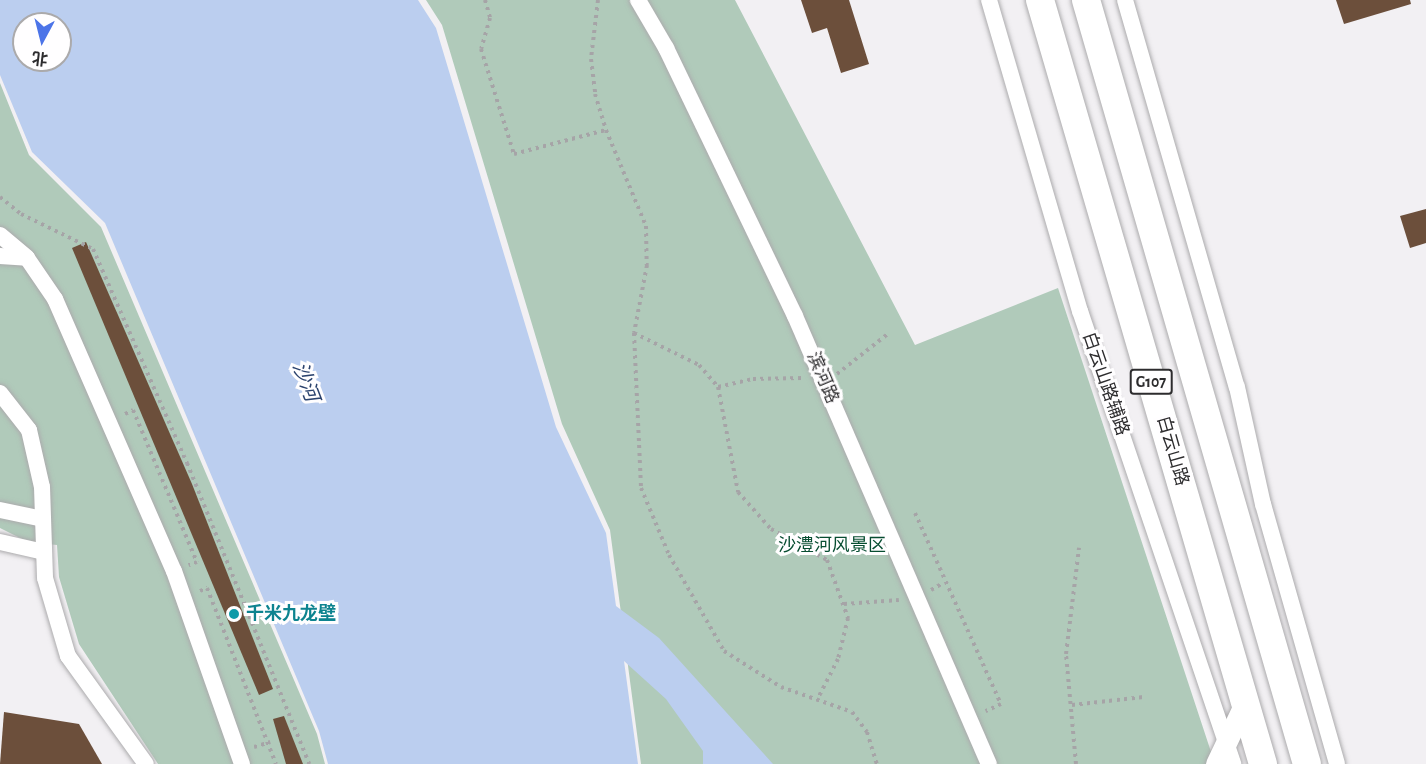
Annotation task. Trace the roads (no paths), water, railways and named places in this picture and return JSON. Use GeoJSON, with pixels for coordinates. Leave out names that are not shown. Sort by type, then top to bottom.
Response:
{"type":"FeatureCollection","features":[{"type":"Feature","properties":{"kind":"highway","name":"白云山路"},"geometry":{"type":"LineString","coordinates":[[1040,0],[1263,764]]}},
{"type":"Feature","properties":{"kind":"highway","name":"G107"},"geometry":{"type":"LineString","coordinates":[[1086,0],[1307,764]]}},
{"type":"Feature","properties":{"kind":"street","name":"滨河路"},"geometry":{"type":"LineString","coordinates":[[638,0],[666,48],[795,316],[988,764]]}},
{"type":"Feature","properties":{"kind":"street","name":"白云山路辅路"},"geometry":{"type":"LineString","coordinates":[[989,0],[1080,311],[1233,764]]}},
{"type":"Feature","properties":{"kind":"street"},"geometry":{"type":"LineString","coordinates":[[1125,0],[1218,319],[1263,504],[1337,764]]}},
{"type":"Feature","properties":{"kind":"street"},"geometry":{"type":"LineString","coordinates":[[0,235],[27,258],[55,299],[174,571],[242,764]]}},
{"type":"Feature","properties":{"kind":"street"},"geometry":{"type":"LineString","coordinates":[[0,256],[27,258]]}},
{"type":"Feature","properties":{"kind":"street"},"geometry":{"type":"LineString","coordinates":[[0,393],[29,430],[42,487],[45,578],[68,656],[146,764]]}},
{"type":"Feature","properties":{"kind":"street"},"geometry":{"type":"LineString","coordinates":[[0,510],[43,519]]}},
{"type":"Feature","properties":{"kind":"street"},"geometry":{"type":"LineString","coordinates":[[0,542],[44,552]]}},
{"type":"Feature","properties":{"kind":"street"},"geometry":{"type":"LineString","coordinates":[[1216,764],[1245,703]]}},
{"type":"Feature","properties":{"kind":"water","name":"沙河"},"geometry":{"type":"Polygon","coordinates":[[[0,0],[418,0],[436,28],[556,427],[606,533],[616,606],[659,638],[773,764],[703,764],[703,751],[666,699],[624,661],[638,764],[328,764],[319,731],[105,223],[32,152],[0,75],[0,0]]]}},
{"type":"Feature","properties":{"kind":"place","name":"千米九龙壁"},"geometry":{"type":"Point","coordinates":[234,614]}},
{"type":"Feature","properties":{"kind":"park label","name":"沙澧河风景区"},"geometry":{"type":"Point","coordinates":[832,546]}}]}
